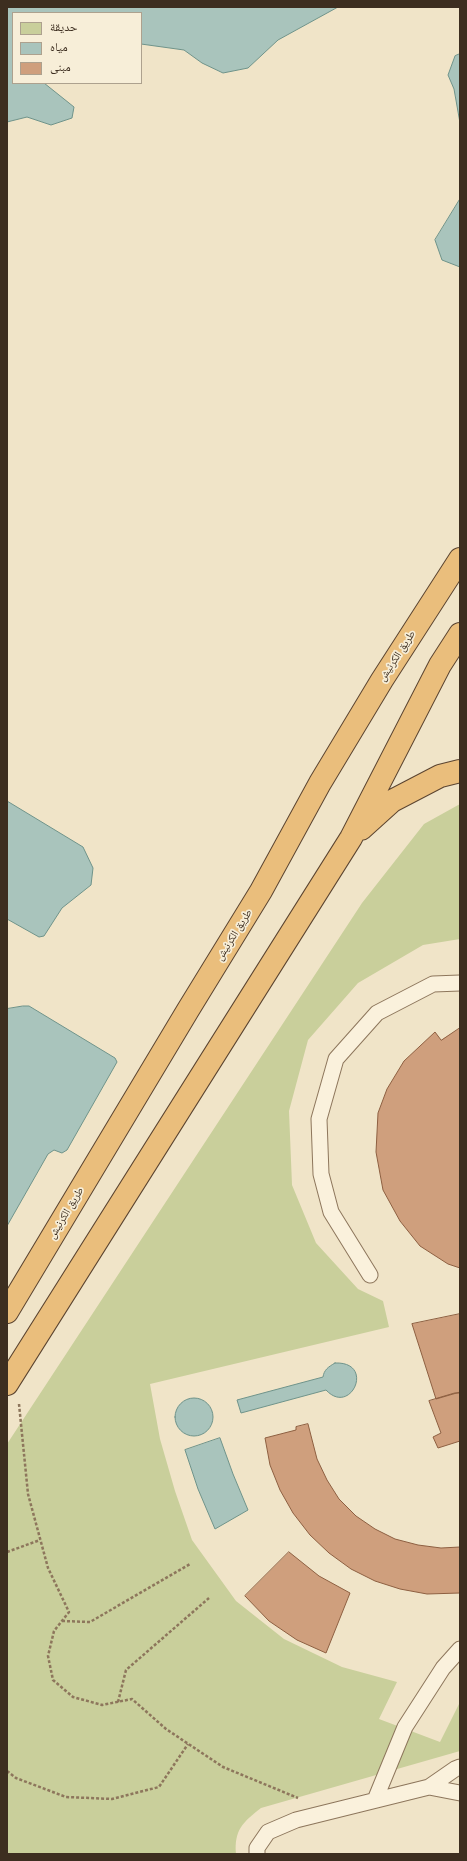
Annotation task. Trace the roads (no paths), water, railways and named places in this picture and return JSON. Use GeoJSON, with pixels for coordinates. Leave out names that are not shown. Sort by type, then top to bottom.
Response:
{"type":"FeatureCollection","features":[{"type":"Feature","properties":{"kind":"highway","name":"طريق الكرنيش"},"geometry":{"type":"LineString","coordinates":[[7,1312],[261,891],[320,783],[382,680],[460,559]]}},
{"type":"Feature","properties":{"kind":"highway"},"geometry":{"type":"LineString","coordinates":[[11,1377],[351,838],[440,665],[460,634]]}},
{"type":"Feature","properties":{"kind":"highway"},"geometry":{"type":"LineString","coordinates":[[351,838],[392,801],[440,776],[460,771]]}},
{"type":"Feature","properties":{"kind":"lane"},"geometry":{"type":"LineString","coordinates":[[370,1275],[331,1212],[321,1174],[319,1119],[336,1058],[377,1013],[433,984],[460,984]]}},
{"type":"Feature","properties":{"kind":"lane"},"geometry":{"type":"LineString","coordinates":[[375,1800],[405,1727],[443,1668],[460,1650]]}},
{"type":"Feature","properties":{"kind":"lane"},"geometry":{"type":"LineString","coordinates":[[443,1668],[460,1664]]}},
{"type":"Feature","properties":{"kind":"lane"},"geometry":{"type":"LineString","coordinates":[[257,1854],[257,1848],[268,1832],[296,1820],[429,1787],[460,1767]]}},
{"type":"Feature","properties":{"kind":"lane"},"geometry":{"type":"LineString","coordinates":[[429,1787],[460,1793]]}},
{"type":"Feature","properties":{"kind":"water"},"geometry":{"type":"Polygon","coordinates":[[[7,7],[338,7],[278,40],[248,68],[223,73],[202,63],[184,50],[142,44],[142,12],[12,12],[12,84],[45,84],[74,107],[72,118],[51,125],[27,117],[7,122],[7,7]]]}},
{"type":"Feature","properties":{"kind":"water"},"geometry":{"type":"Polygon","coordinates":[[[460,54],[460,123],[454,89],[448,75],[455,56],[460,54]]]}},
{"type":"Feature","properties":{"kind":"water"},"geometry":{"type":"Polygon","coordinates":[[[460,199],[460,267],[442,260],[435,240],[460,199]]]}},
{"type":"Feature","properties":{"kind":"water"},"geometry":{"type":"Polygon","coordinates":[[[7,801],[83,847],[93,868],[91,885],[62,908],[44,936],[39,937],[7,919],[7,801]]]}},
{"type":"Feature","properties":{"kind":"water"},"geometry":{"type":"Polygon","coordinates":[[[29,1006],[115,1058],[117,1062],[67,1150],[62,1153],[54,1150],[48,1154],[7,1226],[7,1009],[29,1006]]]}},
{"type":"Feature","properties":{"kind":"water"},"geometry":{"type":"Polygon","coordinates":[[[335,1363],[347,1365],[354,1370],[357,1378],[351,1393],[344,1397],[335,1397],[326,1390],[241,1413],[237,1400],[323,1377],[324,1372],[335,1363]]]}},
{"type":"Feature","properties":{"kind":"water"},"geometry":{"type":"Polygon","coordinates":[[[194,1398],[207,1404],[213,1417],[207,1430],[194,1436],[181,1430],[175,1417],[181,1404],[194,1398]]]}},
{"type":"Feature","properties":{"kind":"water"},"geometry":{"type":"Polygon","coordinates":[[[220,1438],[248,1510],[215,1529],[198,1489],[185,1450],[220,1438]]]}}]}
